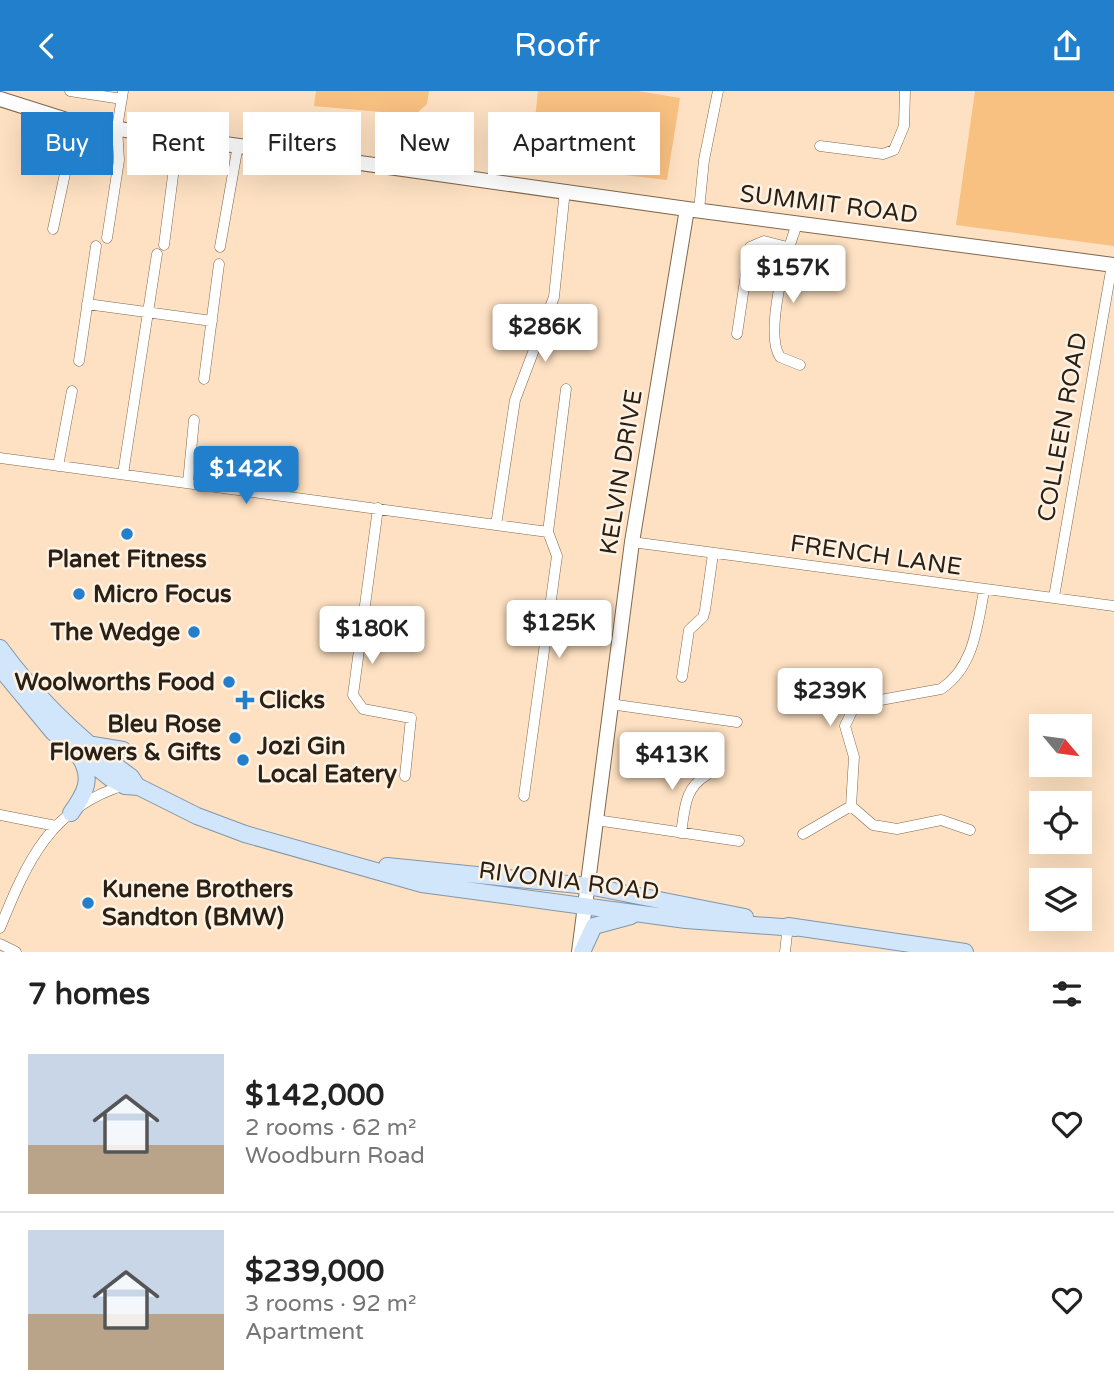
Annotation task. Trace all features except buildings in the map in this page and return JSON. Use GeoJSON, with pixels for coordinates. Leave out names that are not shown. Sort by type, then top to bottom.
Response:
{"type":"FeatureCollection","features":[{"type":"Feature","properties":{"kind":"main road","name":"SUMMIT ROAD"},"geometry":{"type":"LineString","coordinates":[[0,99],[41,112]]}},
{"type":"Feature","properties":{"kind":"main road","name":"SUMMIT ROAD"},"geometry":{"type":"LineString","coordinates":[[113,128],[127,129]]}},
{"type":"Feature","properties":{"kind":"main road","name":"SUMMIT ROAD"},"geometry":{"type":"LineString","coordinates":[[229,144],[693,210],[1113,265]]}},
{"type":"Feature","properties":{"kind":"main road","name":"KELVIN DRIVE"},"geometry":{"type":"LineString","coordinates":[[580,952],[632,542],[693,210]]}},
{"type":"Feature","properties":{"kind":"main road","name":"RIVONIA ROAD"},"geometry":{"type":"LineString","coordinates":[[0,648],[23,681],[81,747]]}},
{"type":"Feature","properties":{"kind":"main road","name":"RIVONIA ROAD"},"geometry":{"type":"LineString","coordinates":[[0,668],[45,724],[81,747],[121,780],[209,820],[339,860],[422,884],[965,952]]}},
{"type":"Feature","properties":{"kind":"main road"},"geometry":{"type":"LineString","coordinates":[[71,813],[89,783],[81,747],[123,750]]}},
{"type":"Feature","properties":{"kind":"main road","name":"RIVONIA ROAD"},"geometry":{"type":"LineString","coordinates":[[339,860],[588,886],[790,928]]}},
{"type":"Feature","properties":{"kind":"main road"},"geometry":{"type":"LineString","coordinates":[[580,952],[594,926],[615,918],[651,914]]}},
{"type":"Feature","properties":{"kind":"street"},"geometry":{"type":"LineString","coordinates":[[71,91],[122,95],[117,128],[119,160],[107,238]]}},
{"type":"Feature","properties":{"kind":"street"},"geometry":{"type":"LineString","coordinates":[[693,210],[718,91]]}},
{"type":"Feature","properties":{"kind":"street"},"geometry":{"type":"LineString","coordinates":[[820,146],[883,154],[894,150],[904,126],[905,91]]}},
{"type":"Feature","properties":{"kind":"street"},"geometry":{"type":"LineString","coordinates":[[220,247],[238,145]]}},
{"type":"Feature","properties":{"kind":"street"},"geometry":{"type":"LineString","coordinates":[[52,229],[64,175]]}},
{"type":"Feature","properties":{"kind":"street"},"geometry":{"type":"LineString","coordinates":[[164,245],[173,175]]}},
{"type":"Feature","properties":{"kind":"street"},"geometry":{"type":"LineString","coordinates":[[496,525],[515,400],[554,297],[565,190]]}},
{"type":"Feature","properties":{"kind":"street"},"geometry":{"type":"LineString","coordinates":[[798,222],[787,247],[774,343],[780,357],[800,365]]}},
{"type":"Feature","properties":{"kind":"street"},"geometry":{"type":"LineString","coordinates":[[737,334],[750,247],[764,241],[787,247]]}},
{"type":"Feature","properties":{"kind":"street"},"geometry":{"type":"LineString","coordinates":[[79,361],[96,246]]}},
{"type":"Feature","properties":{"kind":"street"},"geometry":{"type":"LineString","coordinates":[[123,474],[157,254]]}},
{"type":"Feature","properties":{"kind":"street"},"geometry":{"type":"LineString","coordinates":[[204,379],[219,264]]}},
{"type":"Feature","properties":{"kind":"street","name":"COLLEEN ROAD"},"geometry":{"type":"LineString","coordinates":[[1054,597],[1113,265]]}},
{"type":"Feature","properties":{"kind":"street"},"geometry":{"type":"LineString","coordinates":[[88,304],[212,321]]}},
{"type":"Feature","properties":{"kind":"street"},"geometry":{"type":"LineString","coordinates":[[524,796],[557,556],[548,532],[566,389]]}},
{"type":"Feature","properties":{"kind":"street"},"geometry":{"type":"LineString","coordinates":[[58,465],[72,391]]}},
{"type":"Feature","properties":{"kind":"street"},"geometry":{"type":"LineString","coordinates":[[188,483],[194,420]]}},
{"type":"Feature","properties":{"kind":"street"},"geometry":{"type":"LineString","coordinates":[[0,458],[548,532]]}},
{"type":"Feature","properties":{"kind":"street"},"geometry":{"type":"LineString","coordinates":[[378,508],[353,695],[363,709],[411,718],[405,776]]}},
{"type":"Feature","properties":{"kind":"street","name":"FRENCH LANE"},"geometry":{"type":"LineString","coordinates":[[632,542],[984,591],[1114,606]]}},
{"type":"Feature","properties":{"kind":"street"},"geometry":{"type":"LineString","coordinates":[[682,677],[690,630],[703,617],[705,610],[713,554]]}},
{"type":"Feature","properties":{"kind":"street"},"geometry":{"type":"LineString","coordinates":[[851,806],[854,757],[845,726],[848,716],[864,703],[941,689],[951,683],[972,649],[984,591]]}},
{"type":"Feature","properties":{"kind":"street"},"geometry":{"type":"LineString","coordinates":[[610,704],[737,722]]}},
{"type":"Feature","properties":{"kind":"street"},"geometry":{"type":"LineString","coordinates":[[681,833],[687,794],[695,782],[707,775],[710,765]]}},
{"type":"Feature","properties":{"kind":"street"},"geometry":{"type":"LineString","coordinates":[[0,928],[30,858],[56,825],[121,780]]}},
{"type":"Feature","properties":{"kind":"street"},"geometry":{"type":"LineString","coordinates":[[851,806],[873,825],[897,829],[941,820],[970,829]]}},
{"type":"Feature","properties":{"kind":"street"},"geometry":{"type":"LineString","coordinates":[[803,834],[851,806]]}},
{"type":"Feature","properties":{"kind":"street"},"geometry":{"type":"LineString","coordinates":[[0,815],[56,825]]}},
{"type":"Feature","properties":{"kind":"street"},"geometry":{"type":"LineString","coordinates":[[596,820],[738,841]]}},
{"type":"Feature","properties":{"kind":"street"},"geometry":{"type":"LineString","coordinates":[[785,952],[790,928]]}},
{"type":"Feature","properties":{"kind":"street"},"geometry":{"type":"LineString","coordinates":[[0,944],[16,952]]}},
{"type":"Feature","properties":{"kind":"shaded area"},"geometry":{"type":"Polygon","coordinates":[[[316,91],[429,91],[427,104],[418,112],[381,112],[314,106],[316,91]]]}},
{"type":"Feature","properties":{"kind":"shaded area"},"geometry":{"type":"Polygon","coordinates":[[[538,91],[638,91],[680,98],[667,180],[624,175],[660,175],[660,112],[536,112],[538,91]]]}},
{"type":"Feature","properties":{"kind":"shaded area"},"geometry":{"type":"Polygon","coordinates":[[[975,91],[1114,91],[1114,246],[956,225],[975,91]]]}},
{"type":"Feature","properties":{"kind":"place","name":"Planet Fitness"},"geometry":{"type":"Point","coordinates":[127,534]}},
{"type":"Feature","properties":{"kind":"place","name":"Micro Focus"},"geometry":{"type":"Point","coordinates":[79,594]}},
{"type":"Feature","properties":{"kind":"place","name":"The Wedge"},"geometry":{"type":"Point","coordinates":[194,632]}},
{"type":"Feature","properties":{"kind":"place","name":"Woolworths Food"},"geometry":{"type":"Point","coordinates":[229,682]}},
{"type":"Feature","properties":{"kind":"place","name":"Clicks"},"geometry":{"type":"Point","coordinates":[245,700]}},
{"type":"Feature","properties":{"kind":"place","name":"Bleu Rose Flowers & Gifts"},"geometry":{"type":"Point","coordinates":[235,738]}},
{"type":"Feature","properties":{"kind":"place","name":"Jozi Gin Local Eatery"},"geometry":{"type":"Point","coordinates":[243,760]}},
{"type":"Feature","properties":{"kind":"place","name":"Kunene Brothers Sandton (BMW)"},"geometry":{"type":"Point","coordinates":[88,903]}}]}
